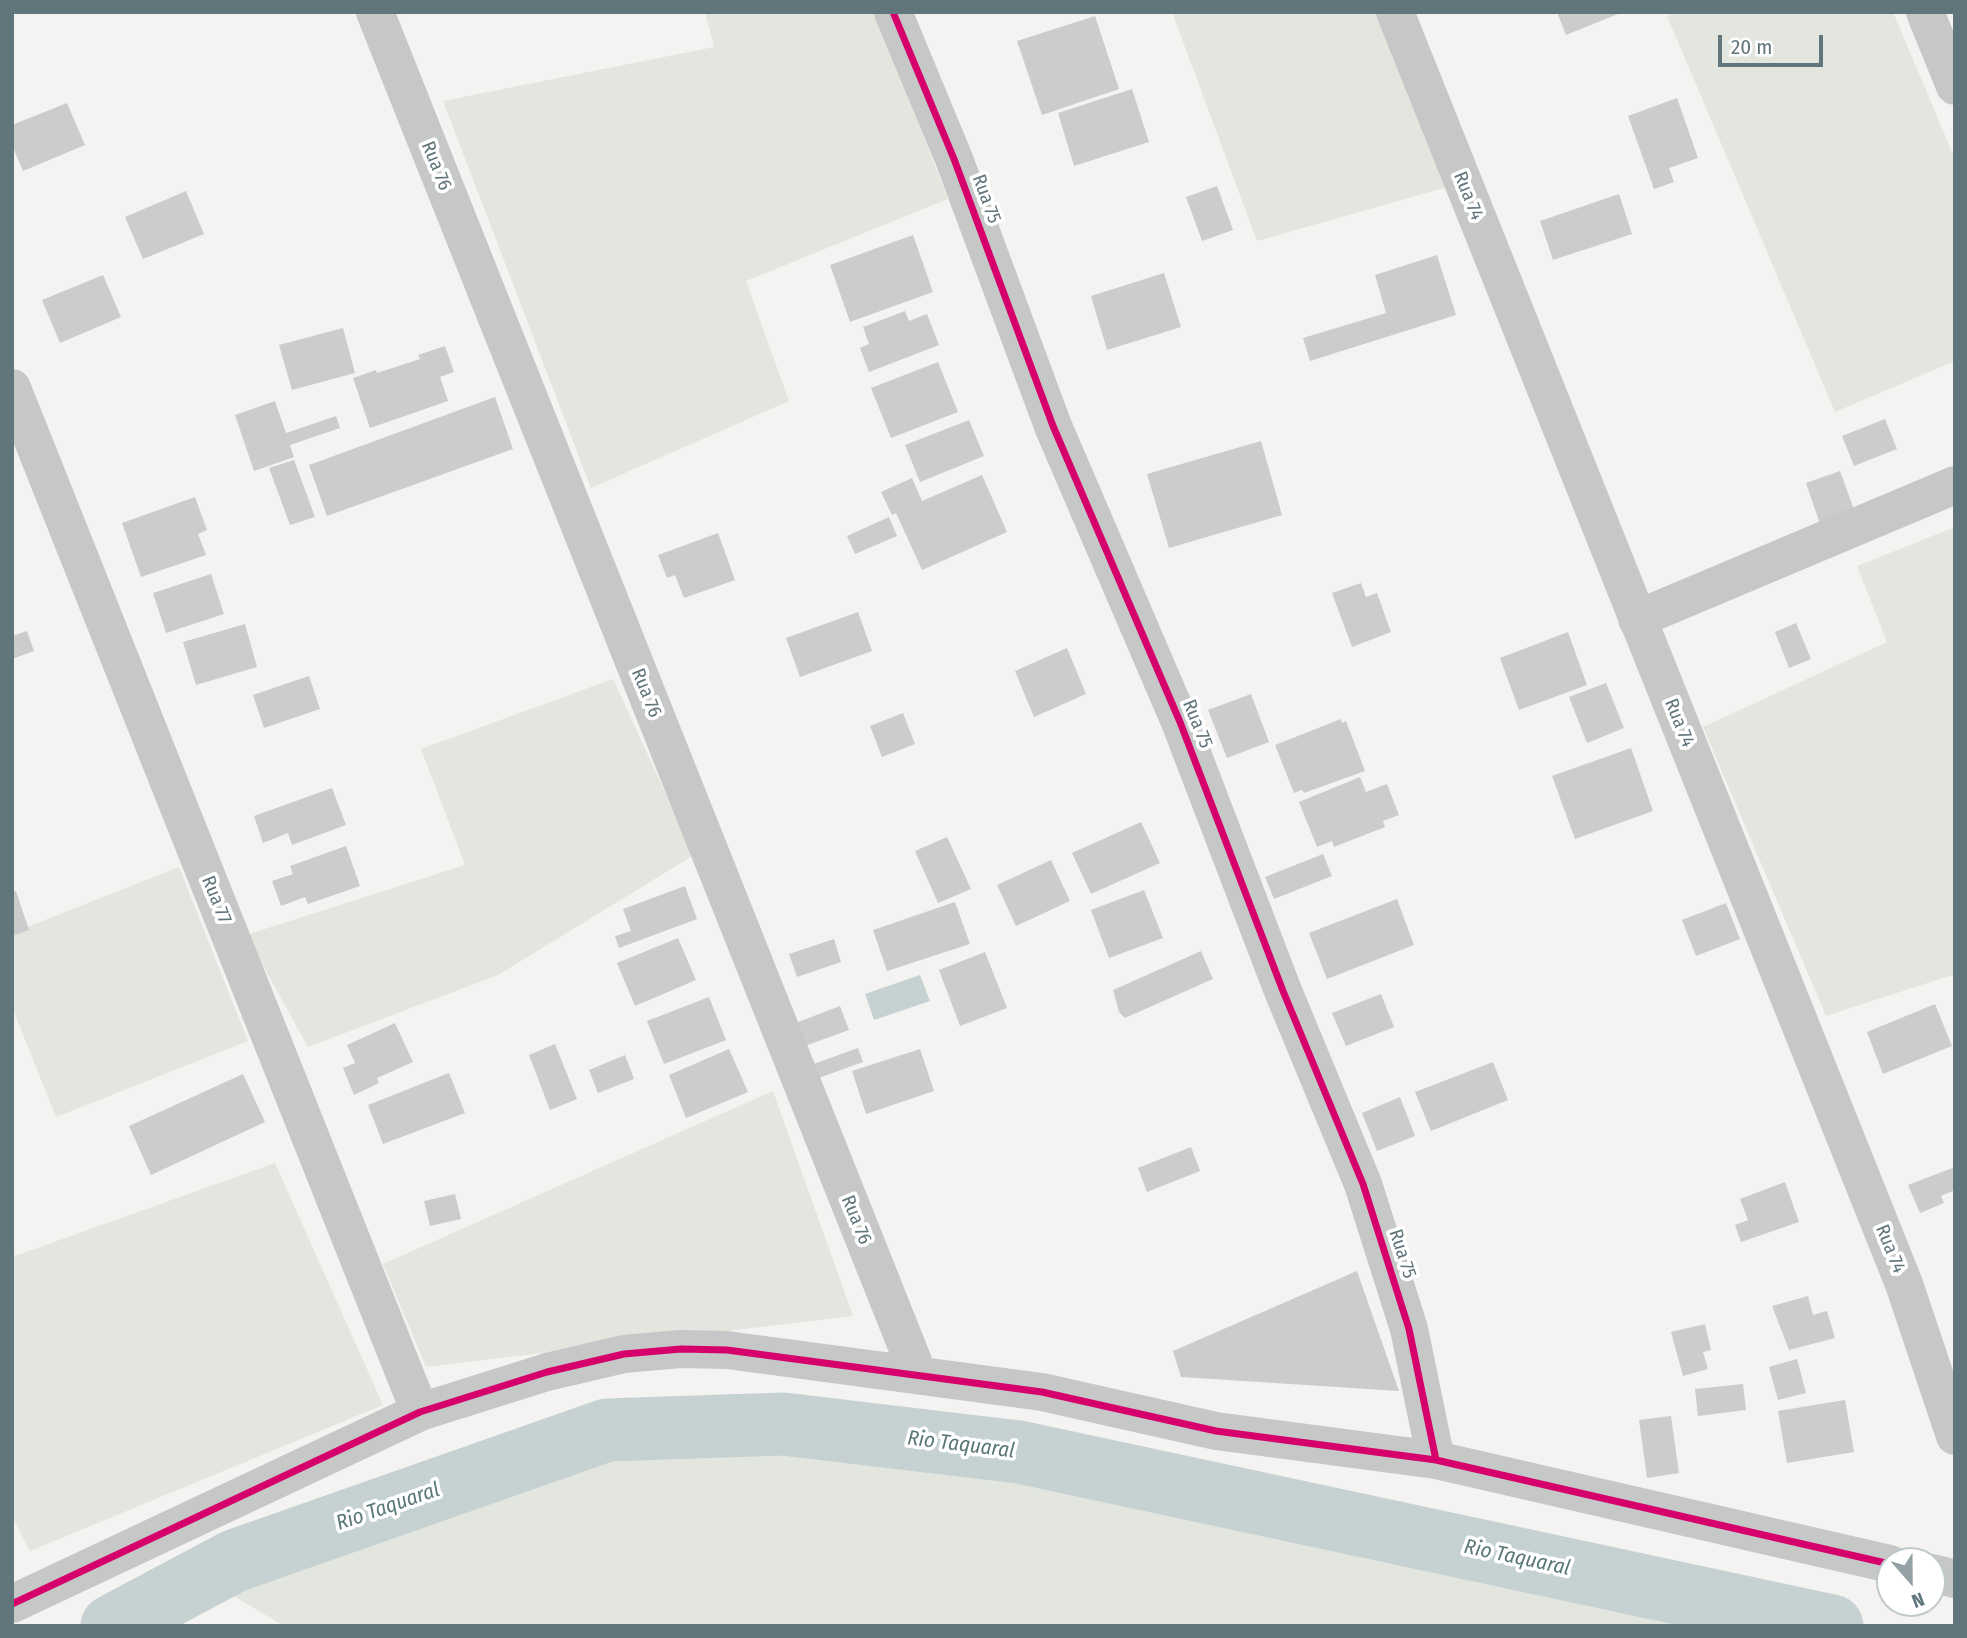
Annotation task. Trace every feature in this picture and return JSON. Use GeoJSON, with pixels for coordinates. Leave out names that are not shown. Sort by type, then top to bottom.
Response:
{"type":"FeatureCollection","features":[{"type":"Feature","properties":{"kind":"street","name":"Rua 76"},"geometry":{"type":"LineString","coordinates":[[375,12],[918,1374]]}},
{"type":"Feature","properties":{"kind":"street","name":"Rua 75"},"geometry":{"type":"LineString","coordinates":[[893,12],[954,159],[1053,426],[1180,722],[1283,991],[1363,1184],[1409,1329],[1436,1460]]}},
{"type":"Feature","properties":{"kind":"street","name":"Rua 74"},"geometry":{"type":"LineString","coordinates":[[1395,12],[1904,1284],[1955,1436]]}},
{"type":"Feature","properties":{"kind":"street"},"geometry":{"type":"LineString","coordinates":[[1925,12],[1955,86]]}},
{"type":"Feature","properties":{"kind":"street","name":"Rua 77"},"geometry":{"type":"LineString","coordinates":[[12,388],[419,1412]]}},
{"type":"Feature","properties":{"kind":"street"},"geometry":{"type":"LineString","coordinates":[[1637,619],[1955,485]]}},
{"type":"Feature","properties":{"kind":"street"},"geometry":{"type":"LineString","coordinates":[[12,1604],[419,1412],[547,1372],[624,1354],[681,1349],[727,1350],[1042,1392],[1216,1431],[1436,1460],[1876,1561]]}},
{"type":"Feature","properties":{"kind":"shaded area"},"geometry":{"type":"Polygon","coordinates":[[[705,12],[875,12],[948,199],[746,281],[789,401],[591,488],[443,101],[714,47],[705,12]]]}},
{"type":"Feature","properties":{"kind":"shaded area"},"geometry":{"type":"Polygon","coordinates":[[[1172,12],[1376,12],[1447,187],[1257,241],[1172,12]]]}},
{"type":"Feature","properties":{"kind":"shaded area"},"geometry":{"type":"Polygon","coordinates":[[[1678,12],[1893,12],[1955,159],[1955,361],[1835,412],[1667,16],[1678,12]]]}},
{"type":"Feature","properties":{"kind":"shaded area"},"geometry":{"type":"Polygon","coordinates":[[[1955,527],[1955,974],[1826,1016],[1703,727],[1887,642],[1857,566],[1955,527]]]}},
{"type":"Feature","properties":{"kind":"shaded area"},"geometry":{"type":"Polygon","coordinates":[[[613,679],[694,855],[498,975],[308,1047],[246,935],[465,865],[421,749],[613,679]]]}},
{"type":"Feature","properties":{"kind":"shaded area"},"geometry":{"type":"Polygon","coordinates":[[[179,867],[248,1041],[56,1117],[12,1007],[12,933],[179,867]]]}},
{"type":"Feature","properties":{"kind":"shaded area"},"geometry":{"type":"Polygon","coordinates":[[[920,975],[930,1001],[874,1020],[865,994],[920,975]]]}},
{"type":"Feature","properties":{"kind":"shaded area"},"geometry":{"type":"Polygon","coordinates":[[[773,1091],[853,1316],[426,1367],[383,1264],[773,1091]]]}},
{"type":"Feature","properties":{"kind":"shaded area"},"geometry":{"type":"Polygon","coordinates":[[[275,1163],[383,1405],[30,1551],[12,1516],[12,1257],[275,1163]]]}},
{"type":"Feature","properties":{"kind":"shaded area"},"geometry":{"type":"Polygon","coordinates":[[[790,1431],[1321,1536],[1801,1626],[284,1626],[232,1595],[367,1532],[612,1449],[790,1431]]]}},
{"type":"Feature","properties":{"kind":"building"},"geometry":{"type":"Polygon","coordinates":[[[1557,12],[1623,12],[1566,35],[1557,12]]]}},
{"type":"Feature","properties":{"kind":"building"},"geometry":{"type":"Polygon","coordinates":[[[1095,16],[1119,89],[1042,115],[1017,41],[1095,16]]]}},
{"type":"Feature","properties":{"kind":"building"},"geometry":{"type":"Polygon","coordinates":[[[1132,89],[1149,142],[1074,166],[1058,113],[1132,89]]]}},
{"type":"Feature","properties":{"kind":"building"},"geometry":{"type":"Polygon","coordinates":[[[1677,98],[1698,158],[1669,168],[1674,182],[1654,189],[1628,116],[1677,98]]]}},
{"type":"Feature","properties":{"kind":"building"},"geometry":{"type":"Polygon","coordinates":[[[67,103],[85,145],[23,171],[12,145],[12,125],[67,103]]]}},
{"type":"Feature","properties":{"kind":"building"},"geometry":{"type":"Polygon","coordinates":[[[1217,186],[1233,230],[1202,241],[1186,197],[1217,186]]]}},
{"type":"Feature","properties":{"kind":"building"},"geometry":{"type":"Polygon","coordinates":[[[186,191],[204,234],[143,259],[125,217],[186,191]]]}},
{"type":"Feature","properties":{"kind":"building"},"geometry":{"type":"Polygon","coordinates":[[[1619,194],[1632,234],[1553,260],[1540,221],[1619,194]]]}},
{"type":"Feature","properties":{"kind":"building"},"geometry":{"type":"Polygon","coordinates":[[[913,235],[933,292],[850,322],[830,265],[913,235]]]}},
{"type":"Feature","properties":{"kind":"building"},"geometry":{"type":"Polygon","coordinates":[[[1437,255],[1456,315],[1310,361],[1303,338],[1386,313],[1375,275],[1437,255]]]}},
{"type":"Feature","properties":{"kind":"building"},"geometry":{"type":"Polygon","coordinates":[[[1164,273],[1181,327],[1107,350],[1091,296],[1164,273]]]}},
{"type":"Feature","properties":{"kind":"building"},"geometry":{"type":"Polygon","coordinates":[[[103,275],[121,317],[60,343],[42,300],[103,275]]]}},
{"type":"Feature","properties":{"kind":"building"},"geometry":{"type":"Polygon","coordinates":[[[905,311],[909,321],[927,314],[939,345],[869,372],[860,348],[869,344],[863,327],[905,311]]]}},
{"type":"Feature","properties":{"kind":"building"},"geometry":{"type":"Polygon","coordinates":[[[343,328],[355,373],[292,390],[279,345],[343,328]]]}},
{"type":"Feature","properties":{"kind":"building"},"geometry":{"type":"Polygon","coordinates":[[[445,346],[454,372],[440,377],[448,401],[370,428],[353,378],[420,359],[418,355],[445,346]]]}},
{"type":"Feature","properties":{"kind":"building"},"geometry":{"type":"Polygon","coordinates":[[[938,362],[958,412],[891,438],[871,388],[938,362]]]}},
{"type":"Feature","properties":{"kind":"building"},"geometry":{"type":"Polygon","coordinates":[[[495,397],[513,449],[327,516],[309,465],[495,397]]]}},
{"type":"Feature","properties":{"kind":"building"},"geometry":{"type":"Polygon","coordinates":[[[275,401],[286,433],[336,416],[340,428],[290,445],[294,457],[254,471],[235,415],[275,401]]]}},
{"type":"Feature","properties":{"kind":"building"},"geometry":{"type":"Polygon","coordinates":[[[1885,419],[1897,449],[1854,466],[1842,436],[1885,419]]]}},
{"type":"Feature","properties":{"kind":"building"},"geometry":{"type":"Polygon","coordinates":[[[969,420],[984,456],[920,482],[905,445],[969,420]]]}},
{"type":"Feature","properties":{"kind":"building"},"geometry":{"type":"Polygon","coordinates":[[[1261,441],[1282,515],[1169,548],[1147,474],[1261,441]]]}},
{"type":"Feature","properties":{"kind":"building"},"geometry":{"type":"Polygon","coordinates":[[[294,460],[315,517],[290,525],[269,468],[294,460]]]}},
{"type":"Feature","properties":{"kind":"building"},"geometry":{"type":"Polygon","coordinates":[[[1840,471],[1856,515],[1821,527],[1806,483],[1840,471]]]}},
{"type":"Feature","properties":{"kind":"building"},"geometry":{"type":"Polygon","coordinates":[[[982,475],[1007,532],[922,570],[896,513],[892,515],[881,492],[912,478],[922,501],[982,475]]]}},
{"type":"Feature","properties":{"kind":"building"},"geometry":{"type":"Polygon","coordinates":[[[195,497],[207,530],[198,534],[206,555],[141,577],[122,523],[195,497]]]}},
{"type":"Feature","properties":{"kind":"building"},"geometry":{"type":"Polygon","coordinates":[[[889,517],[897,536],[855,554],[847,536],[889,517]]]}},
{"type":"Feature","properties":{"kind":"building"},"geometry":{"type":"Polygon","coordinates":[[[718,533],[735,580],[684,598],[675,575],[667,578],[658,555],[718,533]]]}},
{"type":"Feature","properties":{"kind":"building"},"geometry":{"type":"Polygon","coordinates":[[[211,574],[224,614],[166,633],[153,593],[211,574]]]}},
{"type":"Feature","properties":{"kind":"building"},"geometry":{"type":"Polygon","coordinates":[[[1361,583],[1366,597],[1377,593],[1391,632],[1352,647],[1332,593],[1361,583]]]}},
{"type":"Feature","properties":{"kind":"building"},"geometry":{"type":"Polygon","coordinates":[[[858,612],[872,651],[800,677],[786,638],[858,612]]]}},
{"type":"Feature","properties":{"kind":"building"},"geometry":{"type":"Polygon","coordinates":[[[1796,623],[1811,659],[1789,668],[1775,632],[1796,623]]]}},
{"type":"Feature","properties":{"kind":"building"},"geometry":{"type":"Polygon","coordinates":[[[245,624],[257,667],[196,685],[183,642],[245,624]]]}},
{"type":"Feature","properties":{"kind":"building"},"geometry":{"type":"Polygon","coordinates":[[[27,631],[34,651],[12,659],[12,636],[27,631]]]}},
{"type":"Feature","properties":{"kind":"building"},"geometry":{"type":"Polygon","coordinates":[[[1568,632],[1587,685],[1519,710],[1500,658],[1568,632]]]}},
{"type":"Feature","properties":{"kind":"building"},"geometry":{"type":"Polygon","coordinates":[[[1067,648],[1086,694],[1034,717],[1015,671],[1067,648]]]}},
{"type":"Feature","properties":{"kind":"building"},"geometry":{"type":"Polygon","coordinates":[[[309,676],[320,709],[264,728],[253,695],[309,676]]]}},
{"type":"Feature","properties":{"kind":"building"},"geometry":{"type":"Polygon","coordinates":[[[1606,683],[1624,728],[1587,743],[1569,697],[1606,683]]]}},
{"type":"Feature","properties":{"kind":"building"},"geometry":{"type":"Polygon","coordinates":[[[1251,694],[1269,742],[1227,758],[1208,710],[1251,694]]]}},
{"type":"Feature","properties":{"kind":"building"},"geometry":{"type":"Polygon","coordinates":[[[903,713],[915,744],[882,757],[870,726],[903,713]]]}},
{"type":"Feature","properties":{"kind":"building"},"geometry":{"type":"Polygon","coordinates":[[[1341,719],[1342,723],[1346,721],[1365,771],[1304,793],[1302,790],[1294,793],[1275,745],[1341,719]]]}},
{"type":"Feature","properties":{"kind":"building"},"geometry":{"type":"Polygon","coordinates":[[[1631,748],[1653,811],[1575,839],[1552,776],[1631,748]]]}},
{"type":"Feature","properties":{"kind":"building"},"geometry":{"type":"Polygon","coordinates":[[[1360,777],[1366,792],[1387,784],[1399,815],[1383,821],[1385,827],[1334,847],[1332,841],[1317,847],[1299,802],[1360,777]]]}},
{"type":"Feature","properties":{"kind":"building"},"geometry":{"type":"Polygon","coordinates":[[[332,788],[346,825],[292,845],[288,833],[263,843],[254,816],[332,788]]]}},
{"type":"Feature","properties":{"kind":"building"},"geometry":{"type":"Polygon","coordinates":[[[1141,822],[1160,863],[1091,894],[1072,853],[1141,822]]]}},
{"type":"Feature","properties":{"kind":"building"},"geometry":{"type":"Polygon","coordinates":[[[947,837],[971,889],[938,903],[915,851],[947,837]]]}},
{"type":"Feature","properties":{"kind":"building"},"geometry":{"type":"Polygon","coordinates":[[[346,846],[360,886],[308,904],[305,897],[281,906],[272,881],[293,874],[290,866],[346,846]]]}},
{"type":"Feature","properties":{"kind":"building"},"geometry":{"type":"Polygon","coordinates":[[[1323,854],[1332,876],[1274,899],[1265,877],[1323,854]]]}},
{"type":"Feature","properties":{"kind":"building"},"geometry":{"type":"Polygon","coordinates":[[[1051,860],[1070,901],[1016,926],[997,885],[1051,860]]]}},
{"type":"Feature","properties":{"kind":"building"},"geometry":{"type":"Polygon","coordinates":[[[685,886],[697,919],[619,948],[615,936],[631,931],[623,909],[685,886]]]}},
{"type":"Feature","properties":{"kind":"building"},"geometry":{"type":"Polygon","coordinates":[[[1144,890],[1163,938],[1109,958],[1091,910],[1144,890]]]}},
{"type":"Feature","properties":{"kind":"building"},"geometry":{"type":"Polygon","coordinates":[[[16,891],[29,930],[12,936],[12,892],[16,891]]]}},
{"type":"Feature","properties":{"kind":"building"},"geometry":{"type":"Polygon","coordinates":[[[1397,899],[1414,945],[1327,979],[1309,933],[1397,899]]]}},
{"type":"Feature","properties":{"kind":"building"},"geometry":{"type":"Polygon","coordinates":[[[955,902],[970,944],[887,971],[873,930],[955,902]]]}},
{"type":"Feature","properties":{"kind":"building"},"geometry":{"type":"Polygon","coordinates":[[[1726,903],[1740,939],[1696,956],[1682,920],[1726,903]]]}},
{"type":"Feature","properties":{"kind":"building"},"geometry":{"type":"Polygon","coordinates":[[[678,938],[696,980],[635,1006],[617,963],[678,938]]]}},
{"type":"Feature","properties":{"kind":"building"},"geometry":{"type":"Polygon","coordinates":[[[834,939],[841,962],[797,977],[789,954],[834,939]]]}},
{"type":"Feature","properties":{"kind":"building"},"geometry":{"type":"Polygon","coordinates":[[[1201,951],[1213,979],[1125,1018],[1119,1012],[1113,990],[1201,951]]]}},
{"type":"Feature","properties":{"kind":"building"},"geometry":{"type":"Polygon","coordinates":[[[985,952],[1007,1008],[960,1026],[939,970],[985,952]]]}},
{"type":"Feature","properties":{"kind":"building"},"geometry":{"type":"Polygon","coordinates":[[[1381,994],[1394,1027],[1346,1046],[1332,1013],[1381,994]]]}},
{"type":"Feature","properties":{"kind":"building"},"geometry":{"type":"Polygon","coordinates":[[[709,997],[726,1040],[664,1064],[647,1021],[709,997]]]}},
{"type":"Feature","properties":{"kind":"building"},"geometry":{"type":"Polygon","coordinates":[[[1935,1004],[1952,1046],[1883,1074],[1867,1032],[1935,1004]]]}},
{"type":"Feature","properties":{"kind":"building"},"geometry":{"type":"Polygon","coordinates":[[[840,1006],[849,1030],[802,1047],[793,1024],[840,1006]]]}},
{"type":"Feature","properties":{"kind":"building"},"geometry":{"type":"Polygon","coordinates":[[[395,1023],[413,1062],[377,1078],[379,1083],[354,1095],[343,1068],[355,1063],[347,1045],[395,1023]]]}},
{"type":"Feature","properties":{"kind":"building"},"geometry":{"type":"Polygon","coordinates":[[[555,1044],[577,1099],[550,1110],[529,1055],[555,1044]]]}},
{"type":"Feature","properties":{"kind":"building"},"geometry":{"type":"Polygon","coordinates":[[[858,1048],[863,1062],[816,1079],[811,1065],[858,1048]]]}},
{"type":"Feature","properties":{"kind":"building"},"geometry":{"type":"Polygon","coordinates":[[[729,1049],[748,1092],[686,1118],[669,1075],[729,1049]]]}},
{"type":"Feature","properties":{"kind":"building"},"geometry":{"type":"Polygon","coordinates":[[[920,1049],[934,1091],[866,1114],[852,1071],[920,1049]]]}},
{"type":"Feature","properties":{"kind":"building"},"geometry":{"type":"Polygon","coordinates":[[[625,1055],[634,1079],[598,1093],[589,1070],[625,1055]]]}},
{"type":"Feature","properties":{"kind":"building"},"geometry":{"type":"Polygon","coordinates":[[[1493,1062],[1508,1100],[1431,1131],[1415,1092],[1493,1062]]]}},
{"type":"Feature","properties":{"kind":"building"},"geometry":{"type":"Polygon","coordinates":[[[449,1073],[465,1113],[383,1144],[368,1105],[449,1073]]]}},
{"type":"Feature","properties":{"kind":"building"},"geometry":{"type":"Polygon","coordinates":[[[243,1074],[265,1122],[151,1175],[129,1126],[243,1074]]]}},
{"type":"Feature","properties":{"kind":"building"},"geometry":{"type":"Polygon","coordinates":[[[1400,1097],[1415,1136],[1377,1151],[1362,1113],[1400,1097]]]}},
{"type":"Feature","properties":{"kind":"building"},"geometry":{"type":"Polygon","coordinates":[[[1191,1147],[1200,1171],[1147,1192],[1138,1168],[1191,1147]]]}},
{"type":"Feature","properties":{"kind":"building"},"geometry":{"type":"Polygon","coordinates":[[[1955,1167],[1955,1190],[1941,1196],[1944,1203],[1920,1213],[1908,1185],[1955,1167]]]}},
{"type":"Feature","properties":{"kind":"building"},"geometry":{"type":"Polygon","coordinates":[[[1785,1182],[1799,1222],[1741,1242],[1735,1225],[1748,1220],[1740,1199],[1785,1182]]]}},
{"type":"Feature","properties":{"kind":"building"},"geometry":{"type":"Polygon","coordinates":[[[455,1194],[461,1219],[430,1226],[424,1201],[455,1194]]]}},
{"type":"Feature","properties":{"kind":"building"},"geometry":{"type":"Polygon","coordinates":[[[1357,1271],[1399,1391],[1181,1377],[1173,1351],[1357,1271]]]}},
{"type":"Feature","properties":{"kind":"building"},"geometry":{"type":"Polygon","coordinates":[[[1808,1296],[1813,1315],[1827,1311],[1835,1338],[1789,1350],[1772,1306],[1808,1296]]]}},
{"type":"Feature","properties":{"kind":"building"},"geometry":{"type":"Polygon","coordinates":[[[1705,1324],[1711,1350],[1703,1352],[1708,1369],[1683,1376],[1671,1332],[1705,1324]]]}},
{"type":"Feature","properties":{"kind":"building"},"geometry":{"type":"Polygon","coordinates":[[[1797,1359],[1806,1393],[1778,1400],[1769,1367],[1797,1359]]]}},
{"type":"Feature","properties":{"kind":"building"},"geometry":{"type":"Polygon","coordinates":[[[1743,1384],[1746,1410],[1698,1416],[1695,1389],[1743,1384]]]}},
{"type":"Feature","properties":{"kind":"building"},"geometry":{"type":"Polygon","coordinates":[[[1845,1400],[1854,1452],[1787,1463],[1778,1411],[1845,1400]]]}},
{"type":"Feature","properties":{"kind":"building"},"geometry":{"type":"Polygon","coordinates":[[[1671,1416],[1679,1473],[1647,1478],[1639,1420],[1671,1416]]]}},
{"type":"Feature","properties":{"kind":"waterway","name":"Rio Taquaral"},"geometry":{"type":"LineString","coordinates":[[112,1626],[234,1561],[607,1430],[783,1424],[1019,1452],[1832,1626]]}},
{"type":"Feature","properties":{"kind":"cycle path"},"geometry":{"type":"LineString","coordinates":[[893,12],[954,159],[1053,426],[1180,722],[1283,991],[1363,1184],[1409,1329],[1436,1460]]}},
{"type":"Feature","properties":{"kind":"cycle path"},"geometry":{"type":"LineString","coordinates":[[12,1604],[420,1412],[547,1372],[624,1354],[681,1349],[727,1350],[1042,1392],[1216,1431],[1436,1460],[1876,1561]]}}]}
